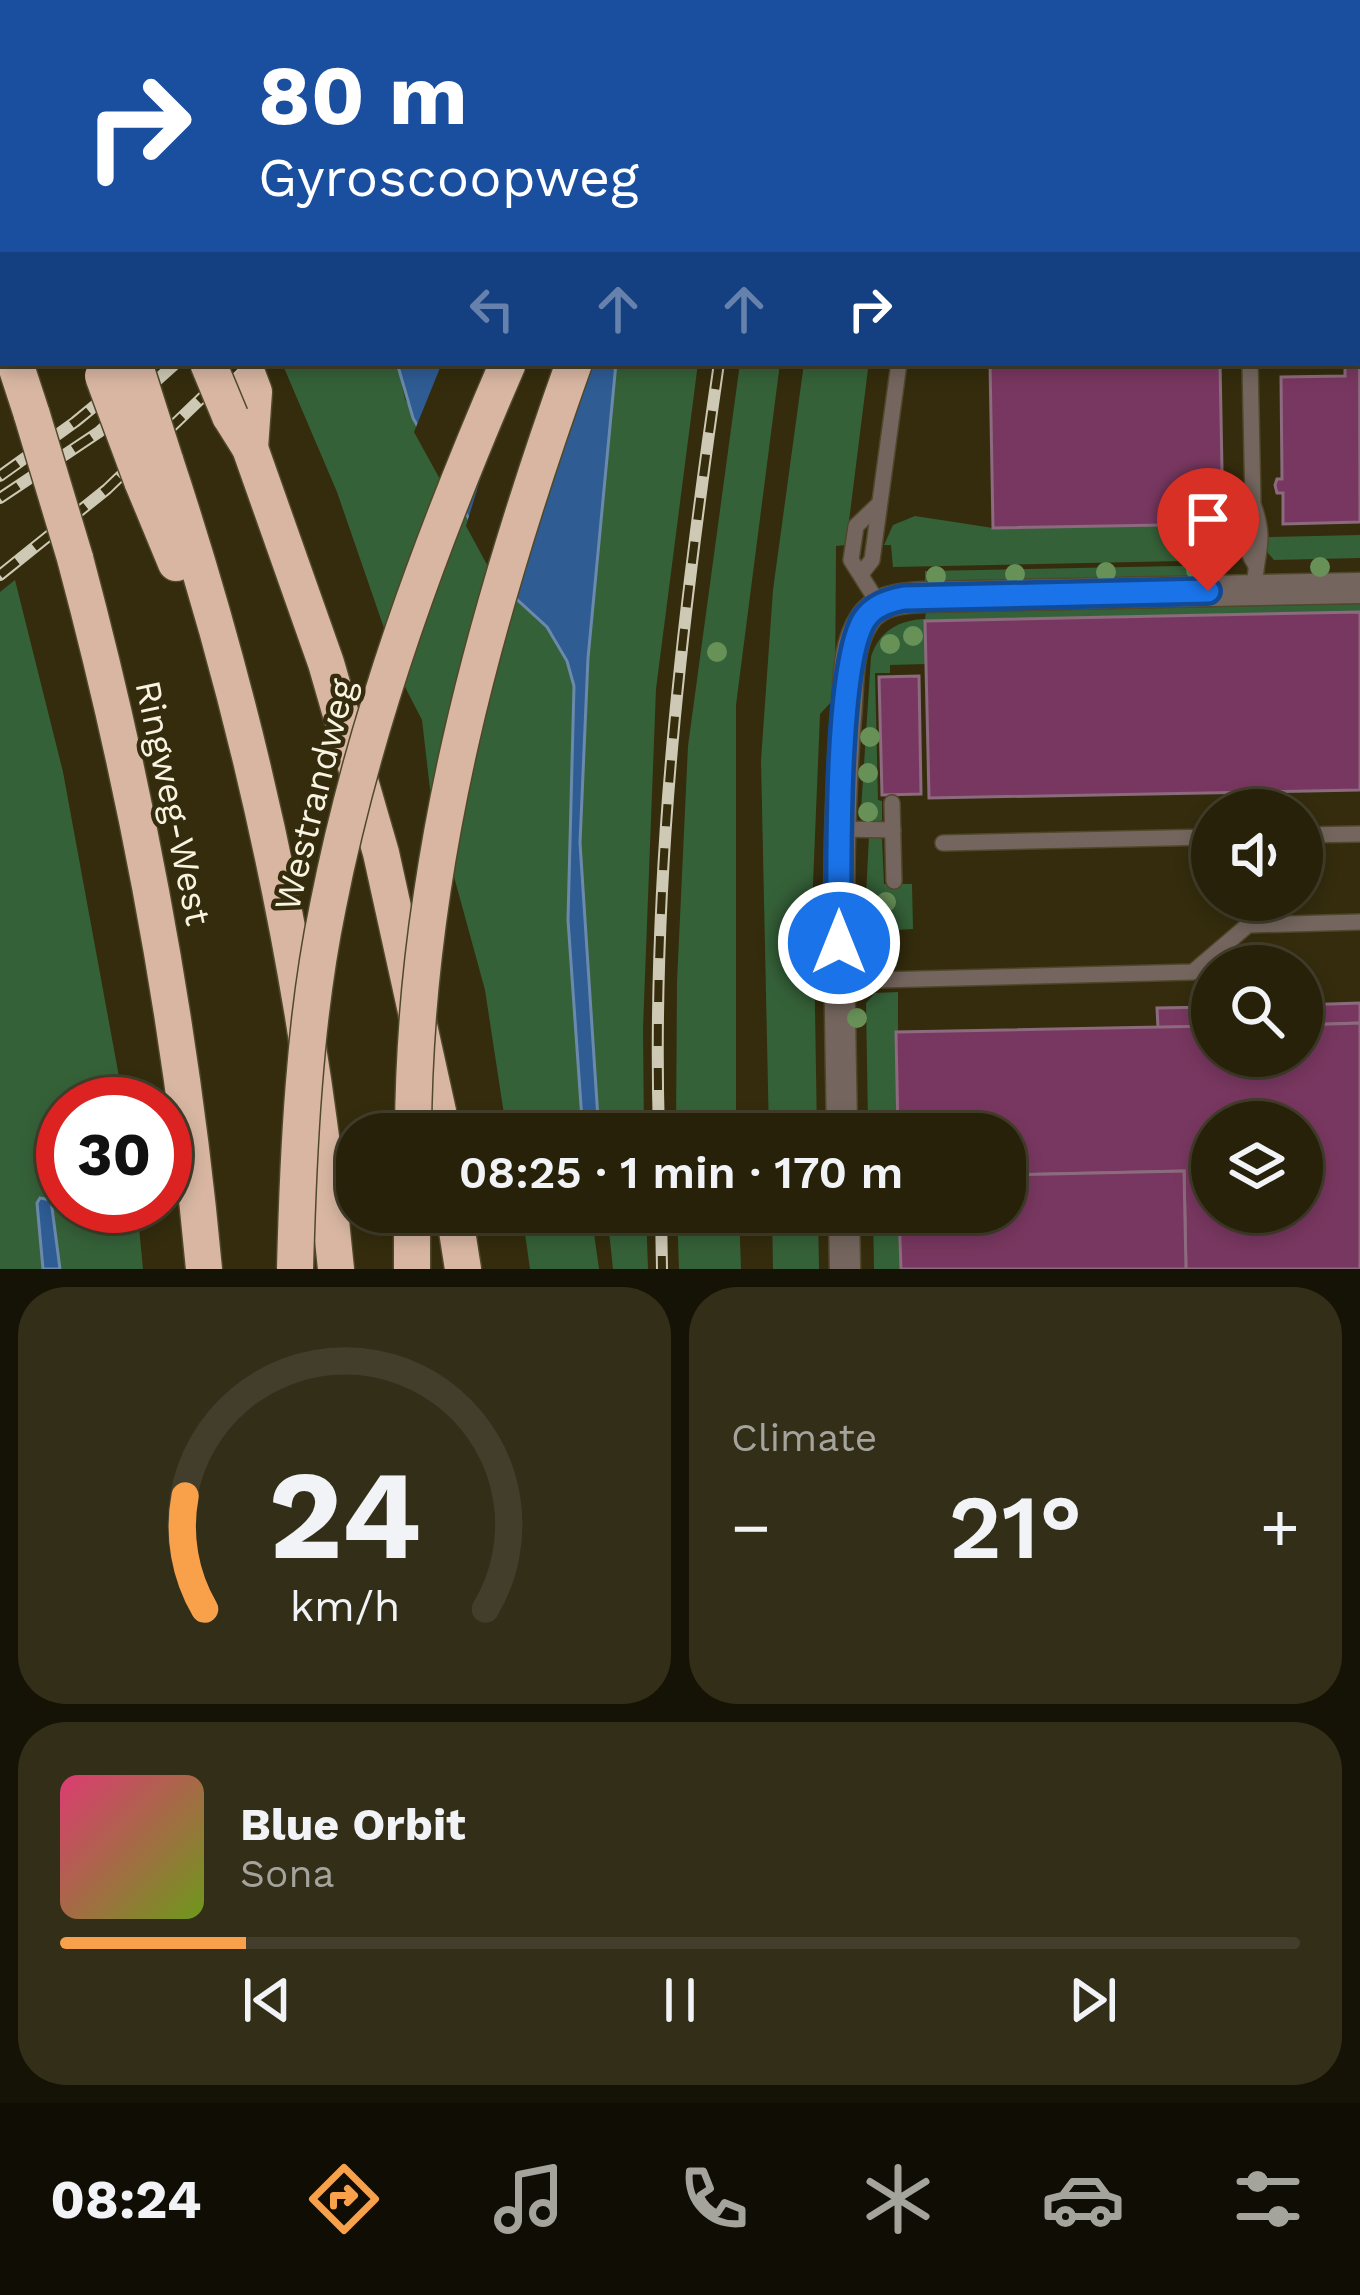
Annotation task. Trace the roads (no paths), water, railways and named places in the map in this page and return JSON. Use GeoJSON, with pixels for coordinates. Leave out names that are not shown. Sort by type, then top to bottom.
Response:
{"type":"FeatureCollection","features":[{"type":"Feature","properties":{"kind":"highway","name":"Ringweg-West"},"geometry":{"type":"LineString","coordinates":[[13,366],[32,412],[75,558],[129,784],[162,959],[204,1269]]}},
{"type":"Feature","properties":{"kind":"highway"},"geometry":{"type":"LineString","coordinates":[[212,366],[242,390],[250,448],[326,663],[375,832],[438,1113]]}},
{"type":"Feature","properties":{"kind":"highway","name":"Westrandweg"},"geometry":{"type":"LineString","coordinates":[[295,1269],[314,1006],[327,910],[350,810],[404,621],[507,366]]}},
{"type":"Feature","properties":{"kind":"highway"},"geometry":{"type":"LineString","coordinates":[[414,1113],[421,966],[445,801],[485,632],[573,366]]}},
{"type":"Feature","properties":{"kind":"highway"},"geometry":{"type":"LineString","coordinates":[[112,367],[154,471],[193,543],[238,710],[307,1034],[336,1269]]}},
{"type":"Feature","properties":{"kind":"highway"},"geometry":{"type":"LineString","coordinates":[[412,1233],[412,1269]]}},
{"type":"Feature","properties":{"kind":"highway"},"geometry":{"type":"LineString","coordinates":[[457,1233],[463,1269]]}},
{"type":"Feature","properties":{"kind":"street"},"geometry":{"type":"LineString","coordinates":[[842,1113],[840,830],[852,653],[862,624],[880,606],[923,597],[1255,577],[1360,588]]}},
{"type":"Feature","properties":{"kind":"street"},"geometry":{"type":"LineString","coordinates":[[844,1233],[845,1269]]}},
{"type":"Feature","properties":{"kind":"lane"},"geometry":{"type":"LineString","coordinates":[[980,0],[1027,0]]}},
{"type":"Feature","properties":{"kind":"lane"},"geometry":{"type":"LineString","coordinates":[[880,606],[861,574],[872,560],[899,366]]}},
{"type":"Feature","properties":{"kind":"lane"},"geometry":{"type":"LineString","coordinates":[[1250,366],[1253,504],[1261,525],[1262,553],[1255,577]]}},
{"type":"Feature","properties":{"kind":"lane"},"geometry":{"type":"LineString","coordinates":[[892,803],[894,880]]}},
{"type":"Feature","properties":{"kind":"lane"},"geometry":{"type":"LineString","coordinates":[[840,830],[893,830]]}},
{"type":"Feature","properties":{"kind":"lane"},"geometry":{"type":"LineString","coordinates":[[1323,835],[1360,834]]}},
{"type":"Feature","properties":{"kind":"lane"},"geometry":{"type":"LineString","coordinates":[[943,843],[1191,837]]}},
{"type":"Feature","properties":{"kind":"lane"},"geometry":{"type":"LineString","coordinates":[[839,981],[1193,972],[1248,925],[1360,922]]}},
{"type":"Feature","properties":{"kind":"water"},"geometry":{"type":"Polygon","coordinates":[[[398,366],[616,366],[588,658],[580,843],[598,1113],[582,1113],[568,920],[574,686],[567,661],[547,627],[510,593],[413,418],[398,366]]]}},
{"type":"Feature","properties":{"kind":"water"},"geometry":{"type":"Polygon","coordinates":[[[40,1233],[55,1233],[60,1269],[43,1269],[40,1233]]]}},
{"type":"Feature","properties":{"kind":"railway"},"geometry":{"type":"LineString","coordinates":[[0,476],[143,366]]}},
{"type":"Feature","properties":{"kind":"railway"},"geometry":{"type":"LineString","coordinates":[[0,498],[99,432],[173,366]]}},
{"type":"Feature","properties":{"kind":"railway"},"geometry":{"type":"LineString","coordinates":[[0,575],[107,489],[235,366]]}},
{"type":"Feature","properties":{"kind":"railway"},"geometry":{"type":"LineString","coordinates":[[659,1113],[660,941],[672,747],[719,366]]}},
{"type":"Feature","properties":{"kind":"railway"},"geometry":{"type":"LineString","coordinates":[[661,1233],[662,1269]]}}]}
